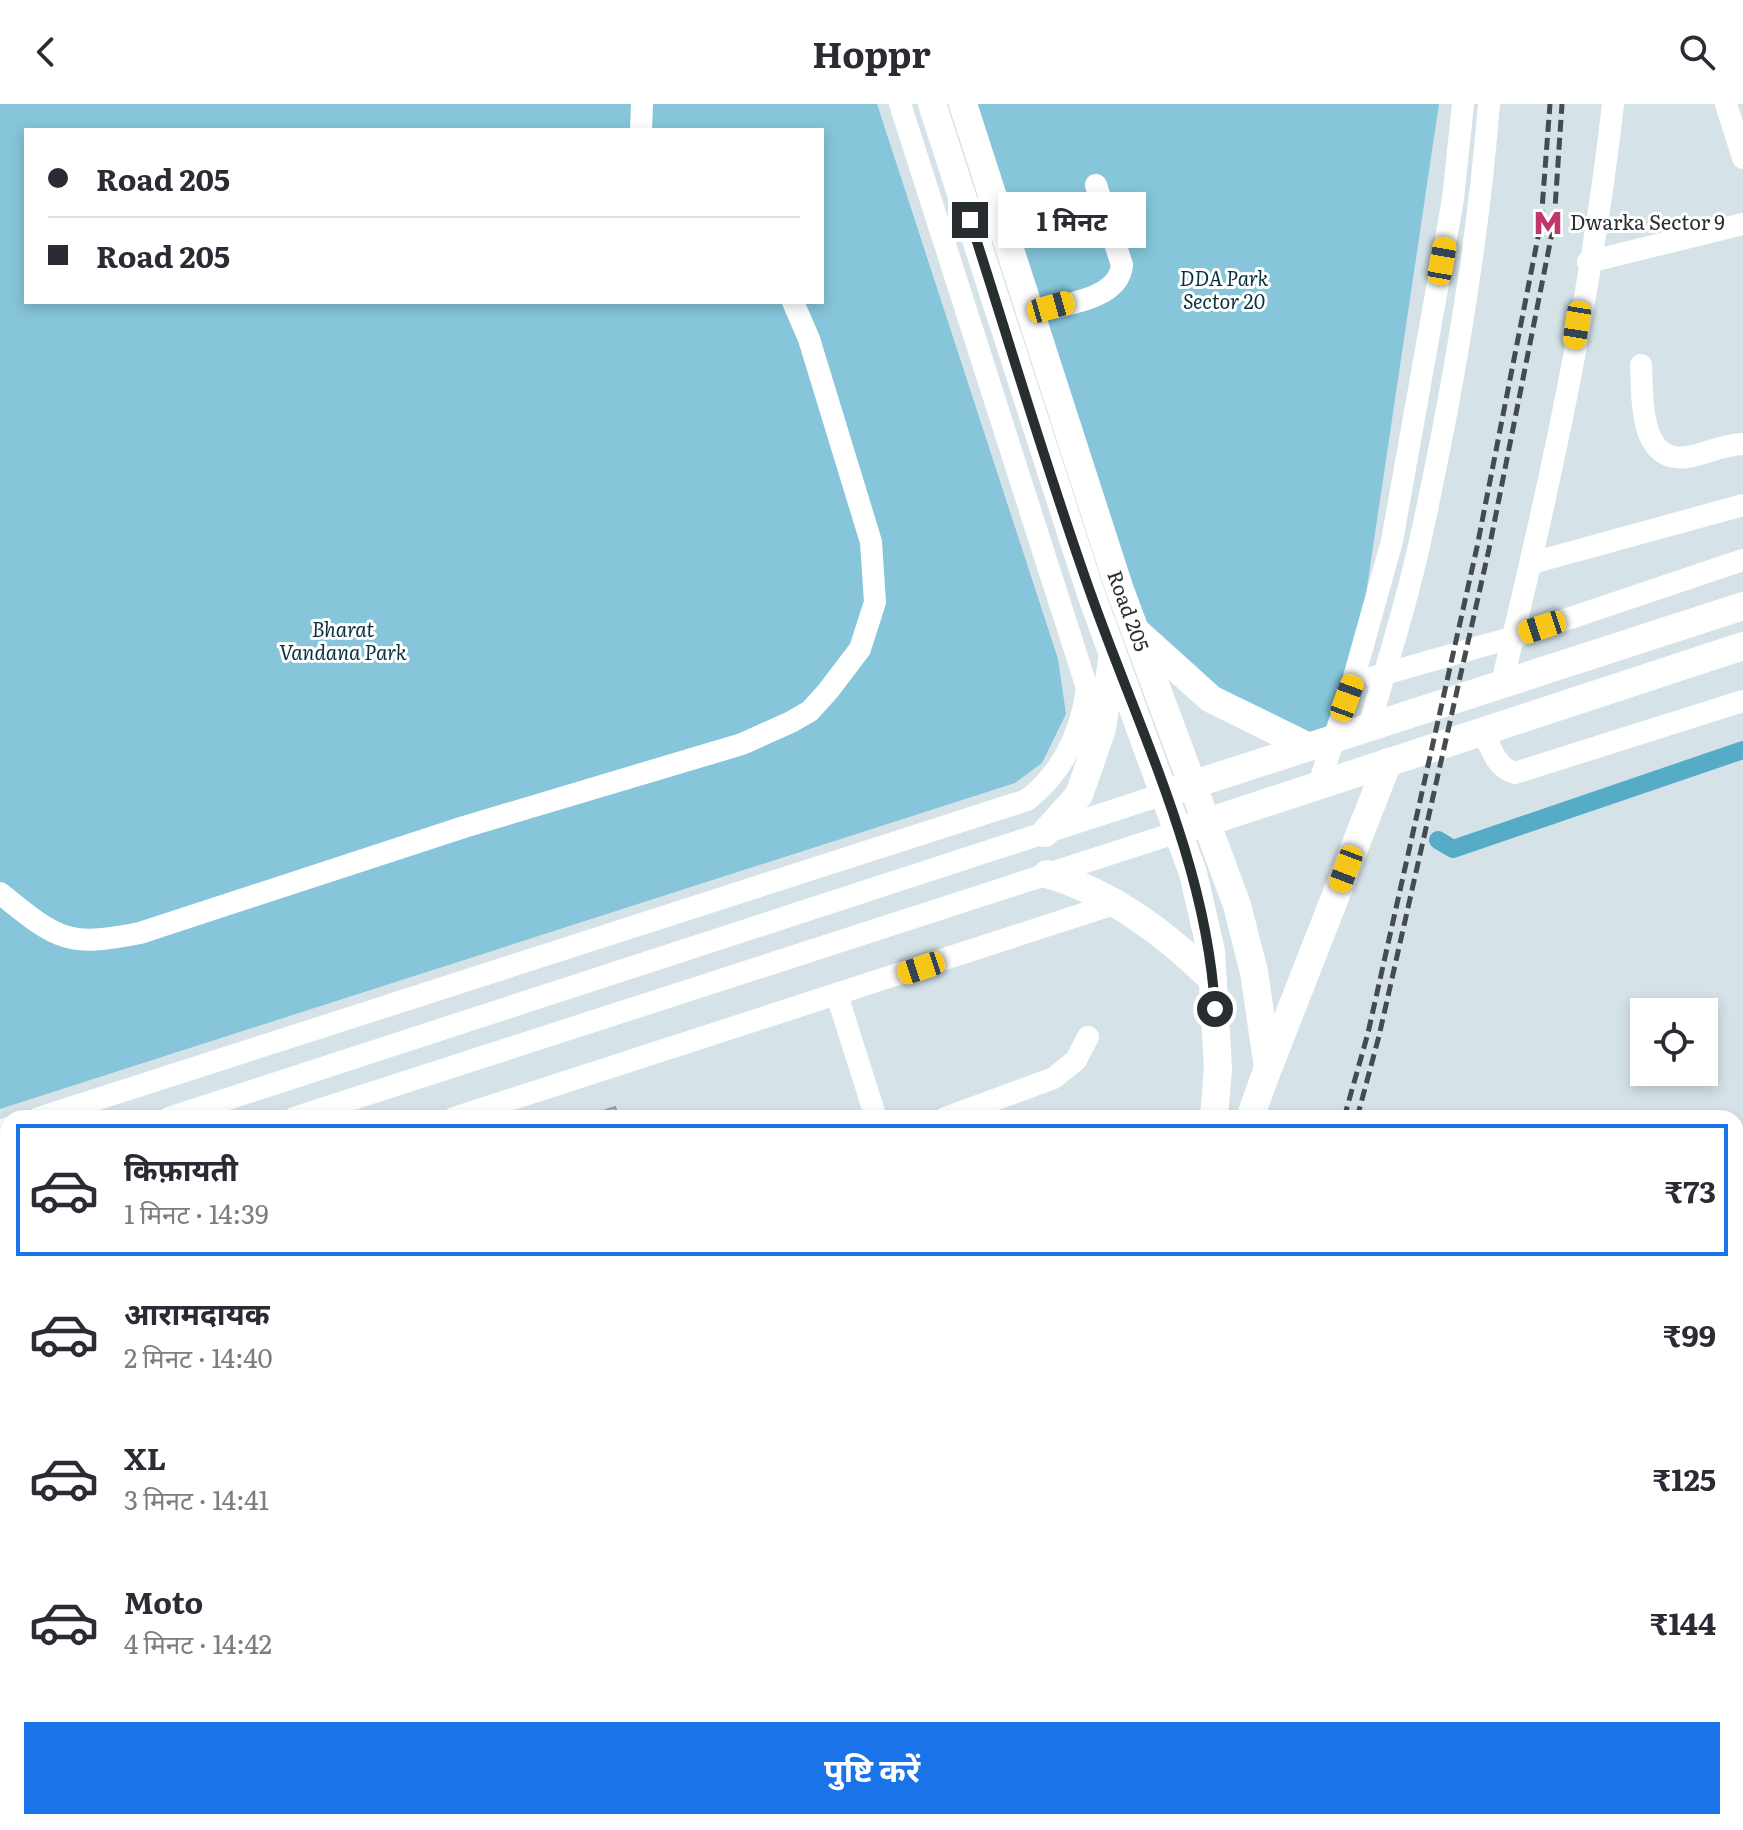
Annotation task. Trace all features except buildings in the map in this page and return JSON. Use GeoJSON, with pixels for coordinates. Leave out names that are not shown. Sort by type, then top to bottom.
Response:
{"type":"FeatureCollection","features":[{"type":"Feature","properties":{"kind":"main road","name":"Road 205"},"geometry":{"type":"LineString","coordinates":[[932,104],[1113,655],[1193,873],[1211,951],[1218,1068],[1215,1110]]}},
{"type":"Feature","properties":{"kind":"main road","name":"Road 205"},"geometry":{"type":"LineString","coordinates":[[963,104],[1135,631],[1237,905],[1254,972],[1268,1068],[1253,1110]]}},
{"type":"Feature","properties":{"kind":"main road"},"geometry":{"type":"LineString","coordinates":[[1164,794],[1743,606]]}},
{"type":"Feature","properties":{"kind":"main road"},"geometry":{"type":"LineString","coordinates":[[1135,631],[1211,699],[1320,744]]}},
{"type":"Feature","properties":{"kind":"main road"},"geometry":{"type":"LineString","coordinates":[[1178,832],[1743,646]]}},
{"type":"Feature","properties":{"kind":"main road"},"geometry":{"type":"LineString","coordinates":[[1045,833],[1079,795],[1102,729],[1113,655]]}},
{"type":"Feature","properties":{"kind":"main road"},"geometry":{"type":"LineString","coordinates":[[1268,1068],[1388,762]]}},
{"type":"Feature","properties":{"kind":"main road"},"geometry":{"type":"LineString","coordinates":[[1047,874],[1085,886],[1117,903],[1181,950],[1213,980]]}},
{"type":"Feature","properties":{"kind":"street"},"geometry":{"type":"LineString","coordinates":[[641,128],[642,104]]}},
{"type":"Feature","properties":{"kind":"street"},"geometry":{"type":"LineString","coordinates":[[64,1110],[1027,800],[1047,785],[1065,760],[1084,713],[1087,688],[900,104]]}},
{"type":"Feature","properties":{"kind":"street"},"geometry":{"type":"LineString","coordinates":[[1318,787],[1320,744],[1353,681],[1392,541],[1453,199],[1463,104]]}},
{"type":"Feature","properties":{"kind":"street"},"geometry":{"type":"LineString","coordinates":[[1370,725],[1416,557],[1450,386],[1484,168],[1489,104]]}},
{"type":"Feature","properties":{"kind":"street"},"geometry":{"type":"LineString","coordinates":[[1502,683],[1532,563],[1588,262],[1613,104]]}},
{"type":"Feature","properties":{"kind":"street"},"geometry":{"type":"LineString","coordinates":[[1726,104],[1743,158]]}},
{"type":"Feature","properties":{"kind":"street"},"geometry":{"type":"LineString","coordinates":[[1030,313],[1107,291],[1122,276],[1122,265],[1096,185]]}},
{"type":"Feature","properties":{"kind":"street"},"geometry":{"type":"LineString","coordinates":[[1588,262],[1743,224]]}},
{"type":"Feature","properties":{"kind":"street"},"geometry":{"type":"LineString","coordinates":[[0,893],[49,932],[73,941],[99,941],[140,933],[464,827],[742,744],[810,711],[860,649],[875,602],[875,573],[867,528],[809,339],[794,304]]}},
{"type":"Feature","properties":{"kind":"street"},"geometry":{"type":"LineString","coordinates":[[1641,365],[1644,420],[1657,450],[1669,457],[1687,457],[1743,444]]}},
{"type":"Feature","properties":{"kind":"street"},"geometry":{"type":"LineString","coordinates":[[1532,563],[1743,505]]}},
{"type":"Feature","properties":{"kind":"street"},"geometry":{"type":"LineString","coordinates":[[1353,681],[1383,676],[1514,637],[1743,560]]}},
{"type":"Feature","properties":{"kind":"street"},"geometry":{"type":"LineString","coordinates":[[1483,731],[1498,763],[1515,773],[1743,701]]}},
{"type":"Feature","properties":{"kind":"street"},"geometry":{"type":"LineString","coordinates":[[194,1110],[1164,794]]}},
{"type":"Feature","properties":{"kind":"street"},"geometry":{"type":"LineString","coordinates":[[319,1110],[1178,832]]}},
{"type":"Feature","properties":{"kind":"street"},"geometry":{"type":"LineString","coordinates":[[479,1110],[1117,903]]}},
{"type":"Feature","properties":{"kind":"street"},"geometry":{"type":"LineString","coordinates":[[837,995],[873,1110]]}},
{"type":"Feature","properties":{"kind":"street"},"geometry":{"type":"LineString","coordinates":[[967,1110],[1054,1078],[1076,1060],[1088,1037]]}},
{"type":"Feature","properties":{"kind":"green space","name":"Bharat Vandana Park"},"geometry":{"type":"Polygon","coordinates":[[[0,104],[877,104],[1058,659],[1066,714],[1042,763],[1015,783],[0,1109],[0,104]]]}},
{"type":"Feature","properties":{"kind":"green space","name":"DDA Park Sector 20"},"geometry":{"type":"Polygon","coordinates":[[[974,104],[1439,104],[1353,681],[1332,740],[1265,728],[1135,631],[974,104]]]}},
{"type":"Feature","properties":{"kind":"waterway"},"geometry":{"type":"LineString","coordinates":[[1438,840],[1453,849],[1743,750]]}},
{"type":"Feature","properties":{"kind":"railway"},"geometry":{"type":"LineString","coordinates":[[1346,1110],[1368,1033],[1477,547],[1541,222],[1550,104]]}},
{"type":"Feature","properties":{"kind":"railway"},"geometry":{"type":"LineString","coordinates":[[1359,1110],[1379,1036],[1489,549],[1554,223],[1562,104]]}},
{"type":"Feature","properties":{"kind":"place","name":"Dwarka Sector 9"},"geometry":{"type":"Point","coordinates":[1548,223]}},
{"type":"Feature","properties":{"kind":"route"},"geometry":{"type":"LineString","coordinates":[[970,220],[1092,597],[1193,873],[1211,951],[1215,1009]]}}]}
